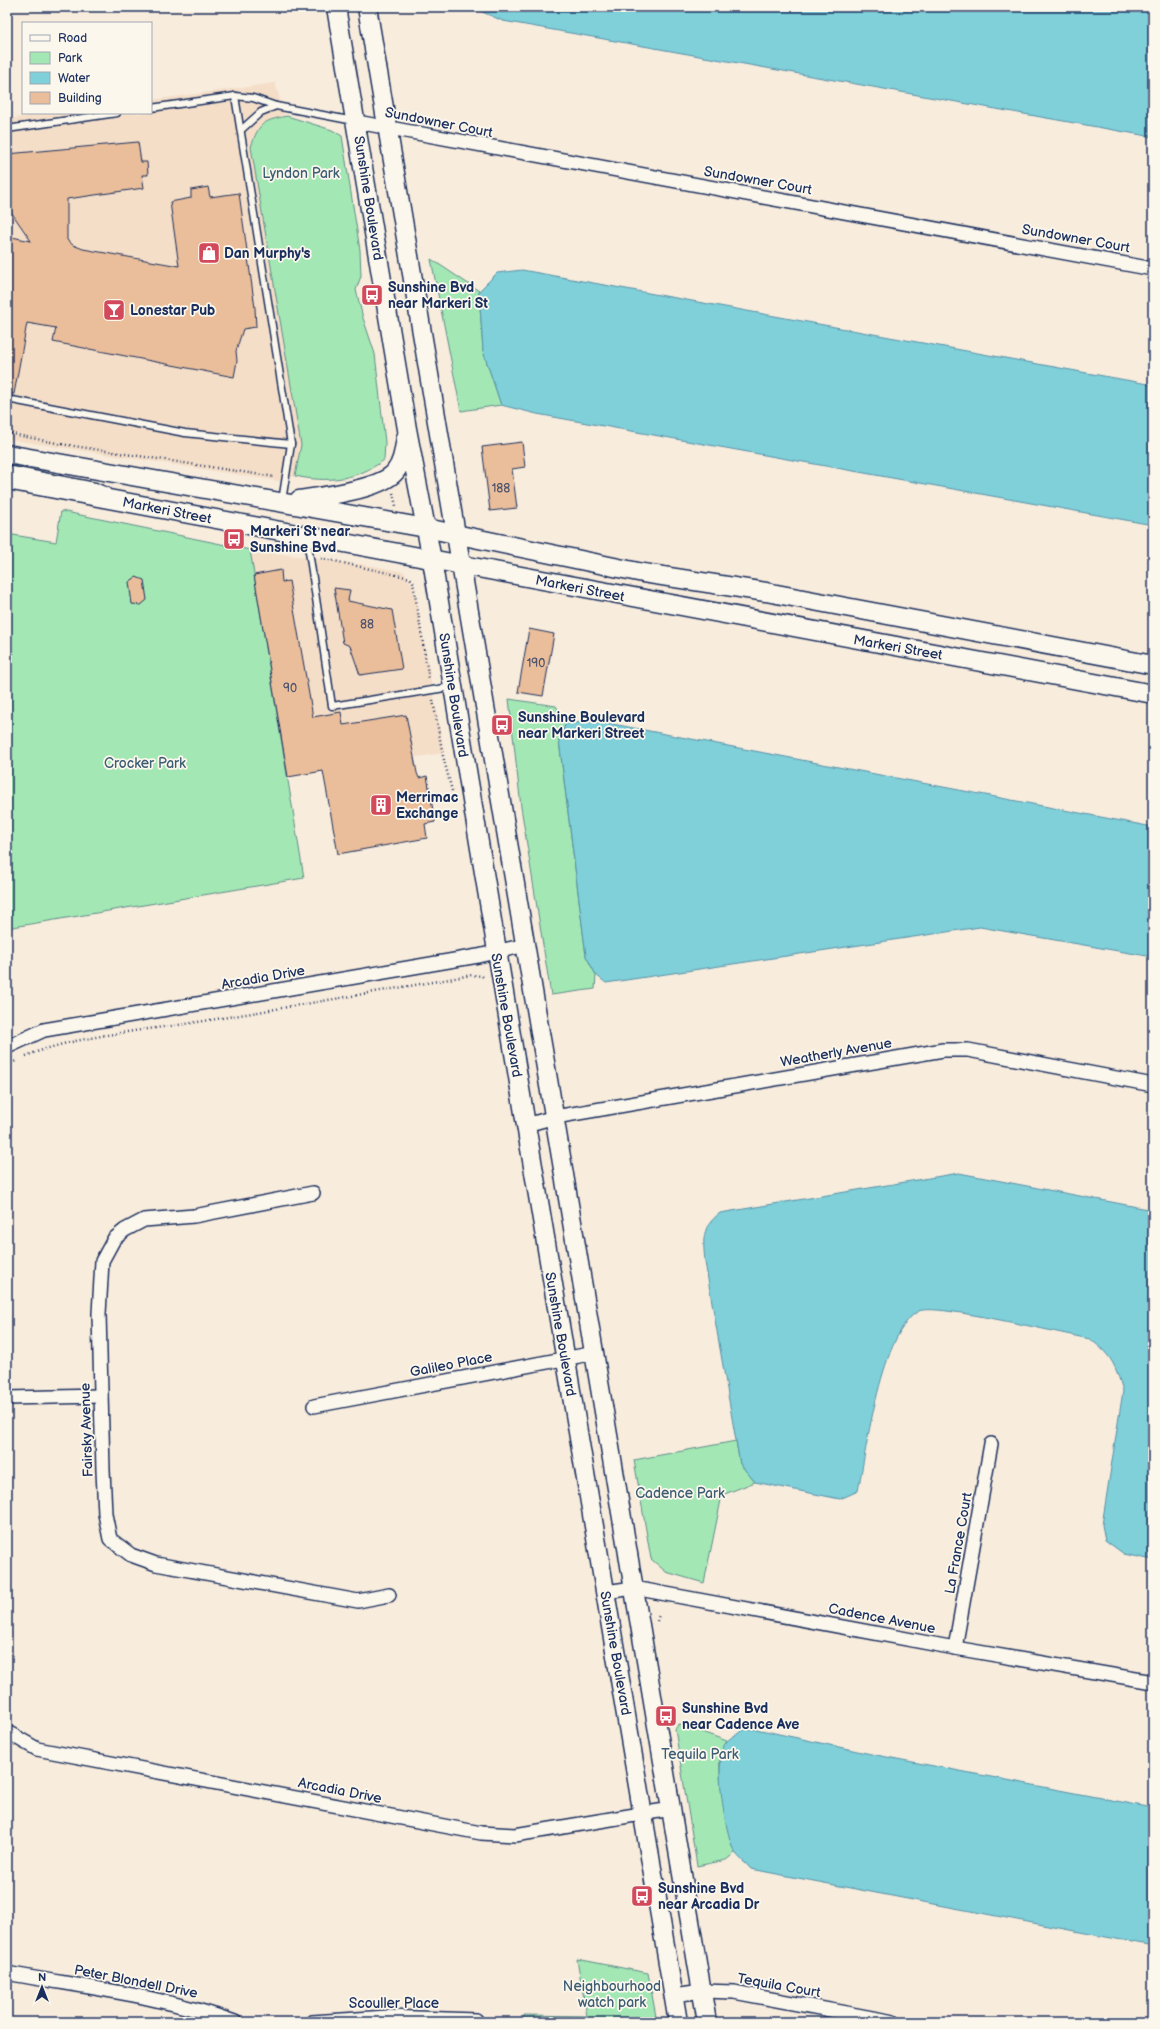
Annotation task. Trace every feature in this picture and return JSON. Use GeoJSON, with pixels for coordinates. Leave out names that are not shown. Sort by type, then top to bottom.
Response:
{"type":"FeatureCollection","features":[{"type":"Feature","properties":{"kind":"main road","name":"Sunshine Boulevard"},"geometry":{"type":"LineString","coordinates":[[336,7],[357,122],[408,429],[432,560],[496,952],[644,1814],[678,2022]]}},
{"type":"Feature","properties":{"kind":"main road","name":"Sunshine Boulevard"},"geometry":{"type":"LineString","coordinates":[[367,7],[463,565],[707,2022]]}},
{"type":"Feature","properties":{"kind":"main road"},"geometry":{"type":"LineString","coordinates":[[282,502],[331,496],[377,482],[394,473],[403,454],[408,429]]}},
{"type":"Feature","properties":{"kind":"main road","name":"Markeri Street"},"geometry":{"type":"LineString","coordinates":[[7,454],[426,528],[643,573],[766,592],[1153,665]]}},
{"type":"Feature","properties":{"kind":"main road","name":"Markeri Street"},"geometry":{"type":"LineString","coordinates":[[7,480],[1153,694]]}},
{"type":"Feature","properties":{"kind":"main road"},"geometry":{"type":"LineString","coordinates":[[882,644],[886,615]]}},
{"type":"Feature","properties":{"kind":"street","name":"Sundowner Court"},"geometry":{"type":"LineString","coordinates":[[357,122],[1153,269]]}},
{"type":"Feature","properties":{"kind":"street","name":"Arcadia Drive"},"geometry":{"type":"LineString","coordinates":[[7,1047],[44,1030],[496,952],[526,945]]}},
{"type":"Feature","properties":{"kind":"street","name":"Weatherly Avenue"},"geometry":{"type":"LineString","coordinates":[[526,1125],[555,1117],[943,1050],[968,1050],[1153,1085]]}},
{"type":"Feature","properties":{"kind":"street","name":"Fairsky Avenue"},"geometry":{"type":"LineString","coordinates":[[313,1193],[194,1216],[144,1220],[125,1230],[114,1239],[102,1261],[99,1314],[105,1514],[110,1539],[131,1555],[156,1564],[358,1601],[389,1595]]}},
{"type":"Feature","properties":{"kind":"street","name":"Galileo Place"},"geometry":{"type":"LineString","coordinates":[[314,1406],[595,1353]]}},
{"type":"Feature","properties":{"kind":"street"},"geometry":{"type":"LineString","coordinates":[[7,1398],[101,1396]]}},
{"type":"Feature","properties":{"kind":"street","name":"La France Court"},"geometry":{"type":"LineString","coordinates":[[956,1648],[991,1444]]}},
{"type":"Feature","properties":{"kind":"street","name":"Cadence Avenue"},"geometry":{"type":"LineString","coordinates":[[605,1592],[634,1588],[956,1648],[1153,1682]]}},
{"type":"Feature","properties":{"kind":"street","name":"Arcadia Drive"},"geometry":{"type":"LineString","coordinates":[[7,1732],[37,1749],[481,1833],[515,1835],[672,1809]]}},
{"type":"Feature","properties":{"kind":"street","name":"Peter Blondell Drive"},"geometry":{"type":"LineString","coordinates":[[7,1973],[199,2010],[235,2022]]}},
{"type":"Feature","properties":{"kind":"street","name":"Tequila Court"},"geometry":{"type":"LineString","coordinates":[[674,1995],[702,1991],[734,1992],[878,2021],[894,2022]]}},
{"type":"Feature","properties":{"kind":"street","name":"Scouller Place"},"geometry":{"type":"LineString","coordinates":[[312,2022],[387,2017],[476,2020]]}},
{"type":"Feature","properties":{"kind":"lane"},"geometry":{"type":"LineString","coordinates":[[152,108],[235,96],[253,98],[276,106],[357,122]]}},
{"type":"Feature","properties":{"kind":"lane"},"geometry":{"type":"LineString","coordinates":[[235,96],[291,444],[282,502]]}},
{"type":"Feature","properties":{"kind":"lane"},"geometry":{"type":"LineString","coordinates":[[241,130],[261,112],[276,106]]}},
{"type":"Feature","properties":{"kind":"lane"},"geometry":{"type":"LineString","coordinates":[[7,129],[110,114]]}},
{"type":"Feature","properties":{"kind":"lane"},"geometry":{"type":"LineString","coordinates":[[7,399],[185,433],[291,444]]}},
{"type":"Feature","properties":{"kind":"lane"},"geometry":{"type":"LineString","coordinates":[[7,469],[95,486],[134,504]]}},
{"type":"Feature","properties":{"kind":"lane"},"geometry":{"type":"LineString","coordinates":[[307,536],[332,706],[453,687]]}},
{"type":"Feature","properties":{"kind":"path"},"geometry":{"type":"LineString","coordinates":[[7,433],[61,444],[286,479]]}},
{"type":"Feature","properties":{"kind":"path"},"geometry":{"type":"LineString","coordinates":[[390,488],[394,495],[396,506]]}},
{"type":"Feature","properties":{"kind":"path"},"geometry":{"type":"LineString","coordinates":[[394,495],[400,496]]}},
{"type":"Feature","properties":{"kind":"path"},"geometry":{"type":"LineString","coordinates":[[23,1058],[47,1048],[79,1041],[472,975],[482,976],[488,981]]}},
{"type":"Feature","properties":{"kind":"path"},"geometry":{"type":"LineString","coordinates":[[7,1065],[18,1060]]}},
{"type":"Feature","properties":{"kind":"path"},"geometry":{"type":"LineString","coordinates":[[476,2020],[584,2021]]}},
{"type":"Feature","properties":{"kind":"shaded area"},"geometry":{"type":"Polygon","coordinates":[[[275,83],[285,116],[257,129],[301,445],[295,476],[278,481],[7,439],[7,119],[44,114],[152,114],[152,100],[275,83]]]}},
{"type":"Feature","properties":{"kind":"shaded area"},"geometry":{"type":"Polygon","coordinates":[[[250,550],[373,566],[404,572],[414,588],[444,753],[288,777],[250,550]]]}},
{"type":"Feature","properties":{"kind":"green space","name":"Lyndon Park"},"geometry":{"type":"Polygon","coordinates":[[[287,116],[332,130],[342,136],[360,250],[361,276],[356,290],[363,318],[375,354],[385,442],[384,460],[363,472],[341,478],[319,479],[295,476],[301,445],[251,147],[256,133],[263,124],[287,116]]]}},
{"type":"Feature","properties":{"kind":"green space"},"geometry":{"type":"Polygon","coordinates":[[[431,259],[479,291],[483,351],[501,405],[461,411],[431,259]]]}},
{"type":"Feature","properties":{"kind":"green space","name":"Crocker Park"},"geometry":{"type":"Polygon","coordinates":[[[61,511],[250,550],[304,878],[7,928],[7,534],[56,542],[61,511]]]}},
{"type":"Feature","properties":{"kind":"green space"},"geometry":{"type":"Polygon","coordinates":[[[509,699],[556,706],[566,723],[559,741],[586,956],[596,975],[595,989],[551,995],[521,807],[509,699]]]}},
{"type":"Feature","properties":{"kind":"green space","name":"Cadence Park"},"geometry":{"type":"Polygon","coordinates":[[[736,1441],[740,1464],[755,1482],[722,1495],[704,1583],[666,1572],[651,1559],[634,1460],[736,1441]]]}},
{"type":"Feature","properties":{"kind":"green space","name":"Tequila Park"},"geometry":{"type":"Polygon","coordinates":[[[679,1724],[727,1741],[721,1752],[721,1788],[729,1832],[735,1853],[726,1860],[697,1866],[675,1729],[679,1724]]]}},
{"type":"Feature","properties":{"kind":"green space","name":"Neighbourhood watch park"},"geometry":{"type":"Polygon","coordinates":[[[577,1959],[648,1973],[657,2022],[524,2022],[524,2015],[587,2016],[577,1959]]]}},
{"type":"Feature","properties":{"kind":"water"},"geometry":{"type":"Polygon","coordinates":[[[471,7],[1153,7],[1153,137],[503,21],[471,7]]]}},
{"type":"Feature","properties":{"kind":"water"},"geometry":{"type":"Polygon","coordinates":[[[522,270],[1153,385],[1153,525],[537,414],[501,405],[483,351],[479,291],[497,273],[522,270]]]}},
{"type":"Feature","properties":{"kind":"water"},"geometry":{"type":"Polygon","coordinates":[[[602,722],[1153,827],[1153,957],[980,927],[606,983],[596,975],[586,956],[559,740],[566,723],[602,722]]]}},
{"type":"Feature","properties":{"kind":"water"},"geometry":{"type":"Polygon","coordinates":[[[959,1173],[1153,1210],[1153,1560],[1124,1554],[1105,1540],[1102,1525],[1123,1391],[1112,1361],[1103,1350],[1090,1339],[949,1311],[919,1311],[906,1322],[895,1341],[886,1365],[871,1421],[858,1491],[840,1499],[755,1482],[740,1464],[705,1262],[704,1240],[706,1229],[709,1224],[720,1213],[959,1173]]]}},
{"type":"Feature","properties":{"kind":"water"},"geometry":{"type":"Polygon","coordinates":[[[745,1729],[756,1729],[871,1754],[1153,1808],[1153,1946],[751,1869],[736,1854],[730,1841],[724,1812],[720,1778],[720,1762],[727,1741],[745,1729]]]}},
{"type":"Feature","properties":{"kind":"building"},"geometry":{"type":"Polygon","coordinates":[[[138,142],[141,162],[147,162],[148,175],[142,175],[144,188],[67,199],[67,240],[73,245],[83,249],[179,266],[170,202],[191,198],[191,190],[208,187],[210,197],[239,193],[255,308],[256,327],[243,329],[236,351],[237,361],[234,377],[53,342],[56,328],[27,323],[14,394],[7,393],[7,236],[31,241],[7,206],[7,154],[138,142]]]}},
{"type":"Feature","properties":{"kind":"building"},"geometry":{"type":"Polygon","coordinates":[[[522,442],[525,467],[512,469],[517,508],[490,511],[482,447],[522,442]]]}},
{"type":"Feature","properties":{"kind":"building"},"geometry":{"type":"Polygon","coordinates":[[[281,570],[282,582],[289,581],[313,717],[341,712],[343,725],[406,715],[417,773],[419,778],[427,776],[435,822],[425,824],[427,838],[338,854],[323,771],[288,777],[254,575],[281,570]]]}},
{"type":"Feature","properties":{"kind":"building"},"geometry":{"type":"Polygon","coordinates":[[[136,577],[144,580],[147,600],[141,605],[132,604],[129,582],[136,577]]]}},
{"type":"Feature","properties":{"kind":"building"},"geometry":{"type":"Polygon","coordinates":[[[334,588],[350,590],[348,601],[392,610],[402,669],[360,675],[350,646],[343,643],[334,588]]]}},
{"type":"Feature","properties":{"kind":"building"},"geometry":{"type":"Polygon","coordinates":[[[529,629],[554,634],[543,696],[518,692],[529,629]]]}},
{"type":"Feature","properties":{"kind":"place","name":"Dan Murphy's"},"geometry":{"type":"Point","coordinates":[209,253]}},
{"type":"Feature","properties":{"kind":"place","name":"Sunshine Bvd near Markeri St"},"geometry":{"type":"Point","coordinates":[372,295]}},
{"type":"Feature","properties":{"kind":"place","name":"Lonestar Pub"},"geometry":{"type":"Point","coordinates":[114,310]}},
{"type":"Feature","properties":{"kind":"place","name":"Markeri St near Sunshine Bvd"},"geometry":{"type":"Point","coordinates":[234,539]}},
{"type":"Feature","properties":{"kind":"place","name":"Sunshine Boulevard near Markeri Street"},"geometry":{"type":"Point","coordinates":[502,725]}},
{"type":"Feature","properties":{"kind":"place","name":"Merrimac Exchange"},"geometry":{"type":"Point","coordinates":[381,805]}},
{"type":"Feature","properties":{"kind":"place","name":"Sunshine Bvd near Cadence Ave"},"geometry":{"type":"Point","coordinates":[666,1716]}},
{"type":"Feature","properties":{"kind":"place","name":"Sunshine Bvd near Arcadia Dr"},"geometry":{"type":"Point","coordinates":[642,1896]}}]}
